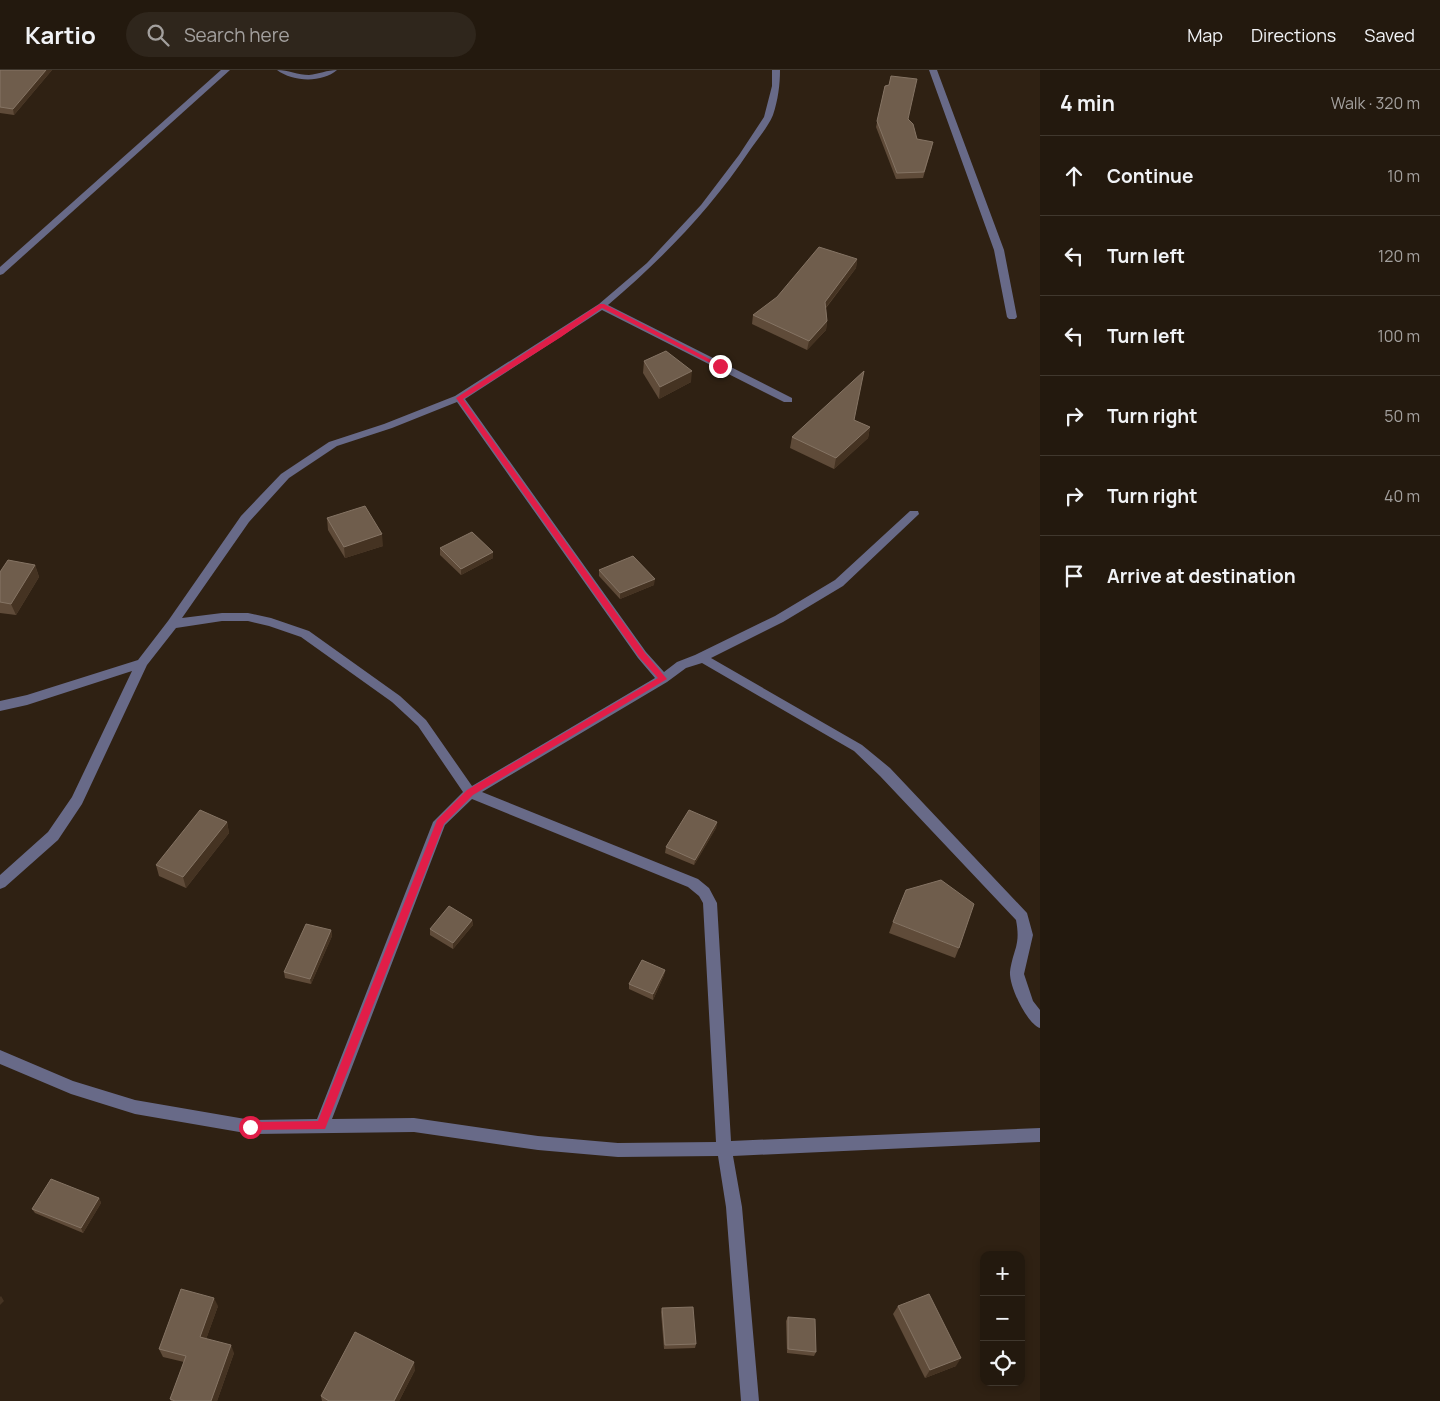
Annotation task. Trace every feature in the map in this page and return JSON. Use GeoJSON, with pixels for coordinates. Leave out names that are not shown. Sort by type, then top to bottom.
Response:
{"type":"FeatureCollection","features":[{"type":"Feature","properties":{"kind":"street"},"geometry":{"type":"LineString","coordinates":[[0,272],[226,70]]}},
{"type":"Feature","properties":{"kind":"street"},"geometry":{"type":"LineString","coordinates":[[280,70],[307,79],[315,78],[334,70]]}},
{"type":"Feature","properties":{"kind":"street"},"geometry":{"type":"LineString","coordinates":[[0,882],[53,836],[77,800],[142,663],[172,624],[245,518],[285,476],[333,444],[388,426],[459,398],[559,336],[602,306],[650,265],[704,207],[742,156],[768,117],[776,86],[776,70]]}},
{"type":"Feature","properties":{"kind":"street"},"geometry":{"type":"LineString","coordinates":[[932,70],[999,250],[1012,317]]}},
{"type":"Feature","properties":{"kind":"street"},"geometry":{"type":"LineString","coordinates":[[602,306],[788,400]]}},
{"type":"Feature","properties":{"kind":"street"},"geometry":{"type":"LineString","coordinates":[[459,398],[642,655],[663,679]]}},
{"type":"Feature","properties":{"kind":"street"},"geometry":{"type":"LineString","coordinates":[[322,1126],[440,822],[470,793],[663,679],[690,660],[698,658],[779,618],[839,583],[914,514]]}},
{"type":"Feature","properties":{"kind":"street"},"geometry":{"type":"LineString","coordinates":[[172,624],[222,617],[248,617],[271,622],[305,634],[396,699],[422,723],[470,793],[693,883],[704,892],[710,903],[724,1149],[734,1207],[750,1401]]}},
{"type":"Feature","properties":{"kind":"street"},"geometry":{"type":"LineString","coordinates":[[698,658],[704,659],[858,748],[884,772],[1022,917],[1026,935],[1017,974],[1020,989],[1027,1004],[1040,1022]]}},
{"type":"Feature","properties":{"kind":"street"},"geometry":{"type":"LineString","coordinates":[[0,706],[27,700],[142,663]]}},
{"type":"Feature","properties":{"kind":"street"},"geometry":{"type":"LineString","coordinates":[[0,1057],[71,1087],[135,1107],[250,1127],[414,1125],[538,1143],[618,1150],[664,1148],[724,1149],[1040,1135]]}},
{"type":"Feature","properties":{"kind":"building"},"geometry":{"type":"Polygon","coordinates":[[[0,70],[46,70],[13,109],[0,107],[0,70]]]}},
{"type":"Feature","properties":{"kind":"building"},"geometry":{"type":"Polygon","coordinates":[[[891,76],[917,79],[908,119],[913,124],[917,139],[933,142],[924,172],[897,173],[877,121],[885,86],[889,85],[891,76]]]}},
{"type":"Feature","properties":{"kind":"building"},"geometry":{"type":"Polygon","coordinates":[[[819,247],[857,259],[825,302],[827,321],[809,341],[753,315],[777,297],[819,247]]]}},
{"type":"Feature","properties":{"kind":"building"},"geometry":{"type":"Polygon","coordinates":[[[666,351],[692,371],[660,387],[644,361],[666,351]]]}},
{"type":"Feature","properties":{"kind":"building"},"geometry":{"type":"Polygon","coordinates":[[[864,371],[854,420],[870,427],[836,458],[792,437],[864,371]]]}},
{"type":"Feature","properties":{"kind":"building"},"geometry":{"type":"Polygon","coordinates":[[[365,506],[382,534],[344,547],[327,518],[365,506]]]}},
{"type":"Feature","properties":{"kind":"building"},"geometry":{"type":"Polygon","coordinates":[[[472,532],[493,552],[461,569],[440,548],[472,532]]]}},
{"type":"Feature","properties":{"kind":"building"},"geometry":{"type":"Polygon","coordinates":[[[633,556],[655,579],[620,593],[599,570],[633,556]]]}},
{"type":"Feature","properties":{"kind":"building"},"geometry":{"type":"Polygon","coordinates":[[[8,560],[35,565],[11,604],[0,602],[0,572],[8,560]]]}},
{"type":"Feature","properties":{"kind":"building"},"geometry":{"type":"Polygon","coordinates":[[[200,810],[227,822],[183,877],[156,865],[200,810]]]}},
{"type":"Feature","properties":{"kind":"building"},"geometry":{"type":"Polygon","coordinates":[[[689,810],[717,822],[695,860],[666,847],[689,810]]]}},
{"type":"Feature","properties":{"kind":"building"},"geometry":{"type":"Polygon","coordinates":[[[941,880],[974,904],[959,948],[893,922],[906,890],[941,880]]]}},
{"type":"Feature","properties":{"kind":"building"},"geometry":{"type":"Polygon","coordinates":[[[449,906],[472,920],[453,943],[430,929],[449,906]]]}},
{"type":"Feature","properties":{"kind":"building"},"geometry":{"type":"Polygon","coordinates":[[[306,924],[331,930],[310,979],[284,972],[306,924]]]}},
{"type":"Feature","properties":{"kind":"building"},"geometry":{"type":"Polygon","coordinates":[[[642,960],[665,970],[653,994],[629,984],[642,960]]]}},
{"type":"Feature","properties":{"kind":"building"},"geometry":{"type":"Polygon","coordinates":[[[51,1179],[99,1198],[81,1228],[32,1209],[51,1179]]]}},
{"type":"Feature","properties":{"kind":"building"},"geometry":{"type":"Polygon","coordinates":[[[181,1289],[214,1298],[200,1337],[231,1345],[211,1401],[175,1401],[170,1399],[186,1356],[159,1349],[181,1289]]]}},
{"type":"Feature","properties":{"kind":"building"},"geometry":{"type":"Polygon","coordinates":[[[929,1294],[961,1358],[930,1370],[898,1306],[929,1294]]]}},
{"type":"Feature","properties":{"kind":"building"},"geometry":{"type":"Polygon","coordinates":[[[693,1307],[696,1344],[665,1345],[662,1308],[693,1307]]]}},
{"type":"Feature","properties":{"kind":"building"},"geometry":{"type":"Polygon","coordinates":[[[788,1317],[815,1319],[816,1352],[788,1349],[788,1317]]]}},
{"type":"Feature","properties":{"kind":"building"},"geometry":{"type":"Polygon","coordinates":[[[355,1332],[414,1362],[394,1401],[329,1401],[321,1396],[355,1332]]]}},
{"type":"Feature","properties":{"kind":"route"},"geometry":{"type":"LineString","coordinates":[[250,1127],[322,1126],[440,822],[470,793],[663,679],[642,655],[459,398],[559,336],[602,306],[720,366]]}}]}
